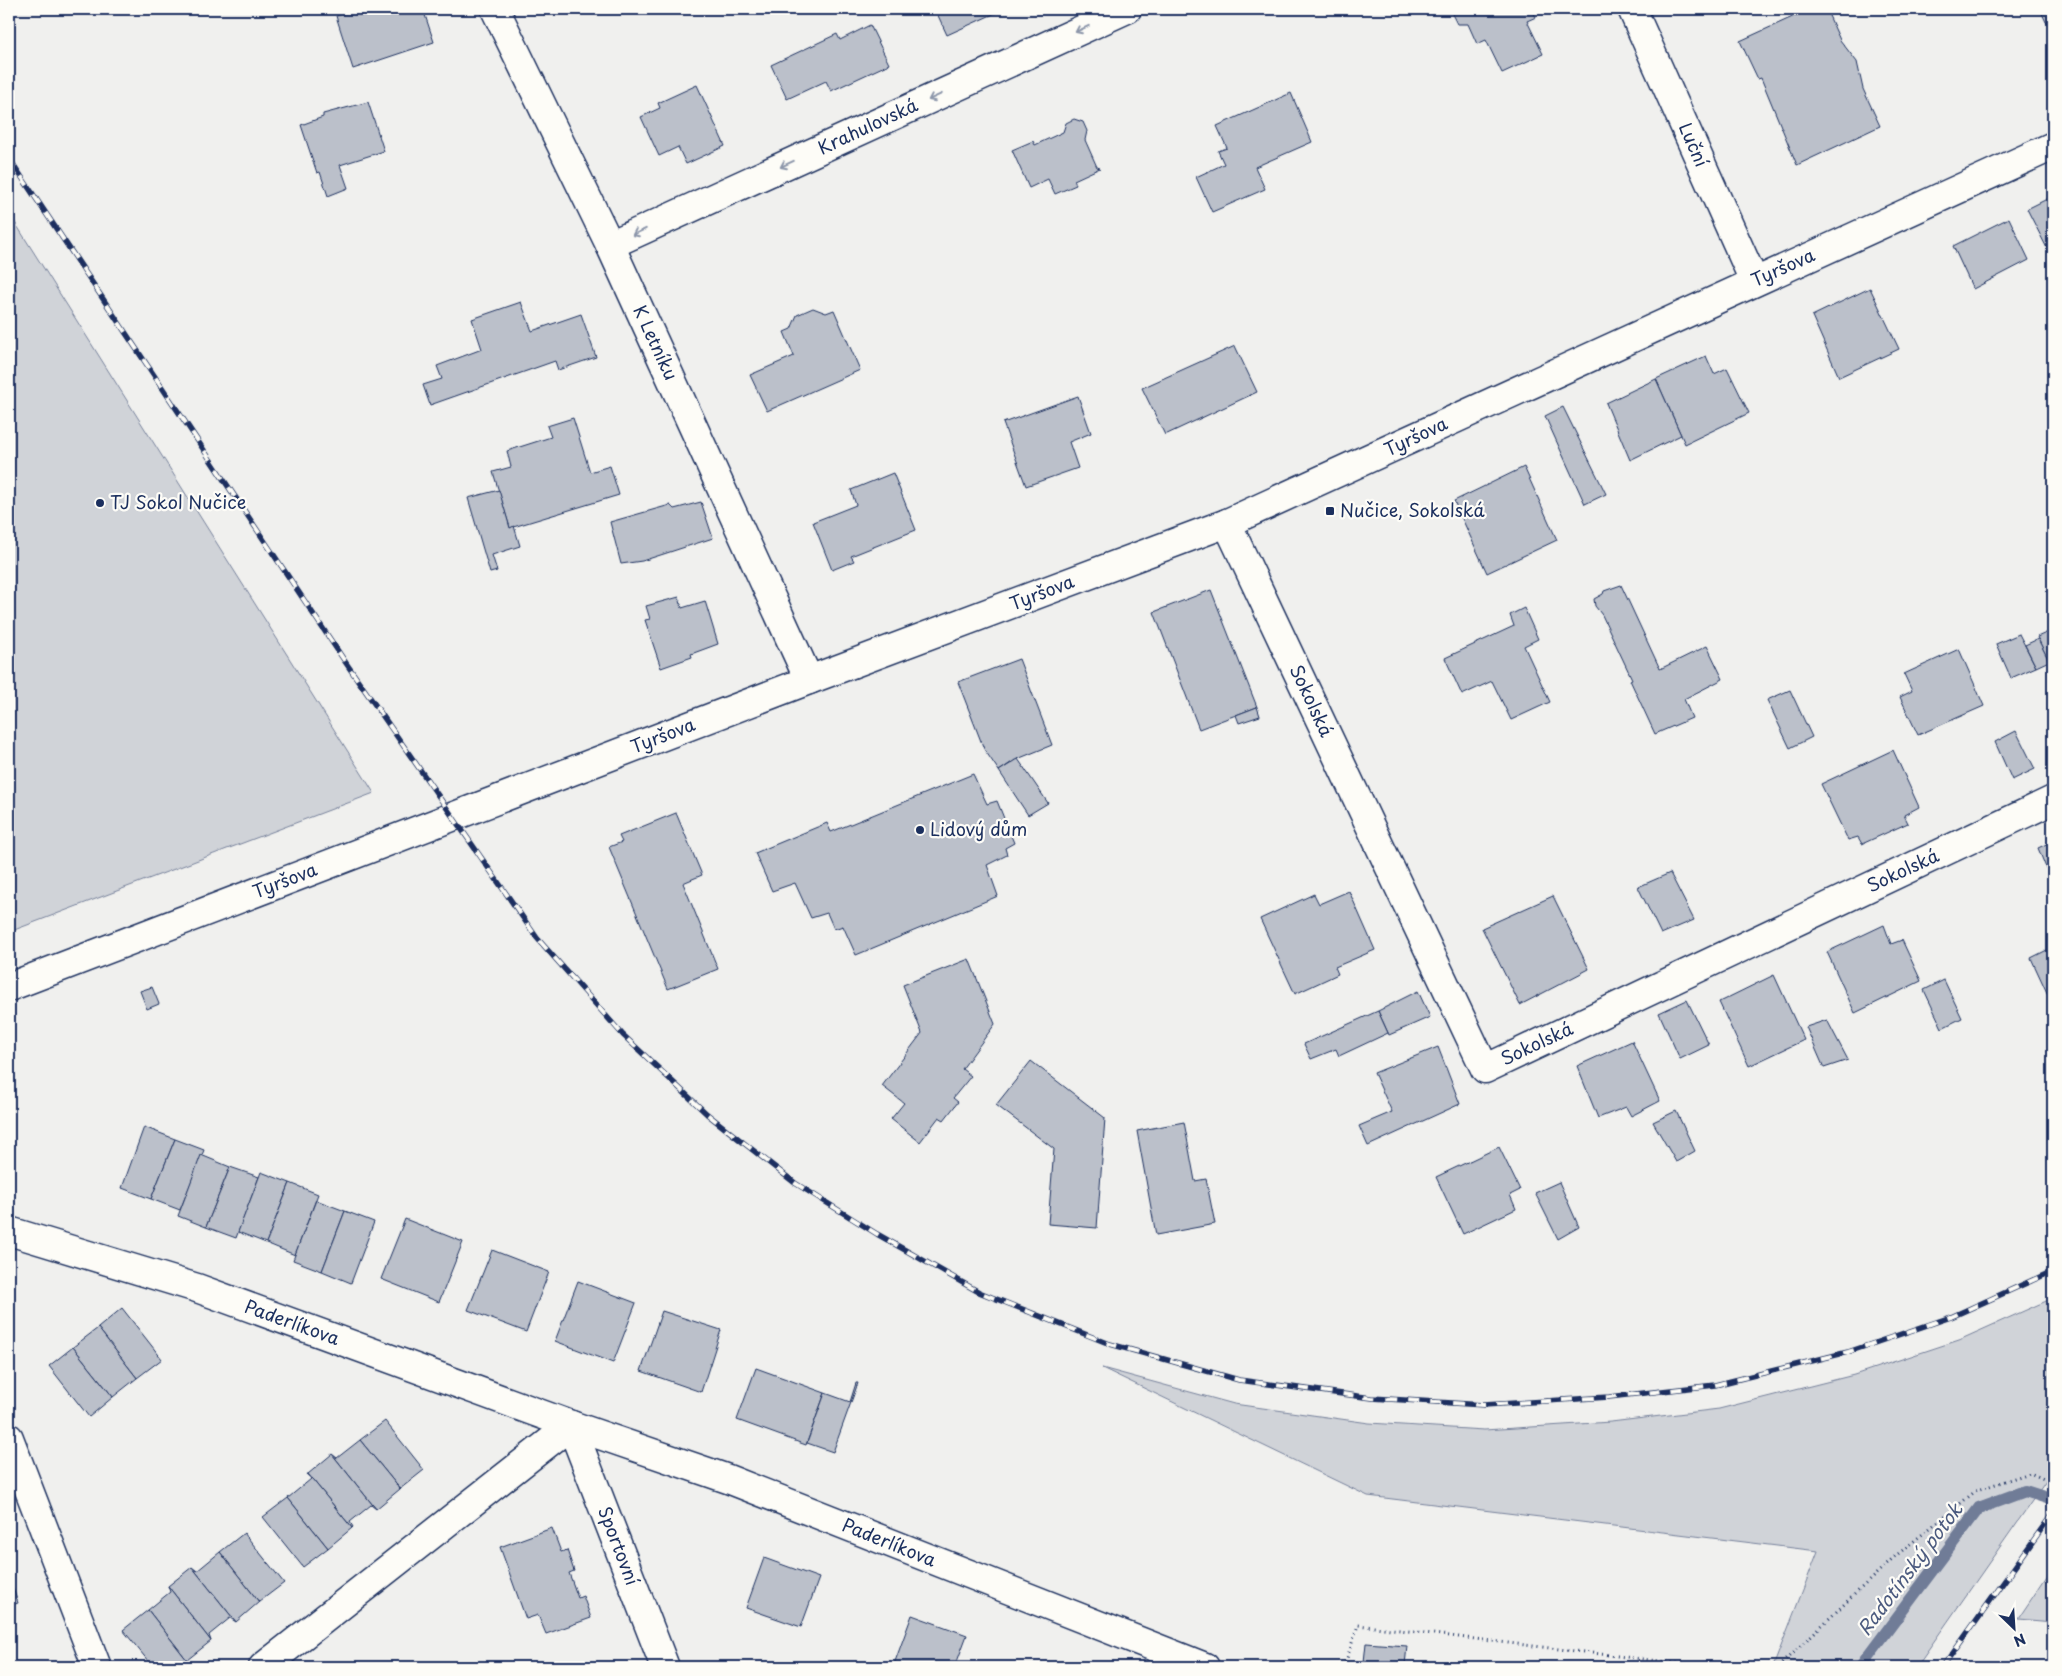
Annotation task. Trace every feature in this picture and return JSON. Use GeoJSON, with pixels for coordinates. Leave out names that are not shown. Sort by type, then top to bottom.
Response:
{"type":"FeatureCollection","features":[{"type":"Feature","properties":{"kind":"street","name":"K Letníku"},"geometry":{"type":"LineString","coordinates":[[495,9],[610,246],[809,680]]}},
{"type":"Feature","properties":{"kind":"street","name":"Krahulovská"},"geometry":{"type":"LineString","coordinates":[[610,246],[1127,9]]}},
{"type":"Feature","properties":{"kind":"street","name":"Luční"},"geometry":{"type":"LineString","coordinates":[[1632,9],[1754,281]]}},
{"type":"Feature","properties":{"kind":"street","name":"Tyršova"},"geometry":{"type":"LineString","coordinates":[[9,987],[809,680],[1227,524],[1754,281],[2053,146]]}},
{"type":"Feature","properties":{"kind":"street","name":"Sokolská"},"geometry":{"type":"LineString","coordinates":[[1227,524],[1485,1069],[2053,800]]}},
{"type":"Feature","properties":{"kind":"street","name":"Paderlíkova"},"geometry":{"type":"LineString","coordinates":[[9,1231],[197,1288],[571,1425],[728,1479],[1205,1667]]}},
{"type":"Feature","properties":{"kind":"street"},"geometry":{"type":"LineString","coordinates":[[263,1667],[571,1425]]}},
{"type":"Feature","properties":{"kind":"street","name":"Sportovní"},"geometry":{"type":"LineString","coordinates":[[571,1425],[665,1667]]}},
{"type":"Feature","properties":{"kind":"street"},"geometry":{"type":"LineString","coordinates":[[9,1438],[97,1667]]}},
{"type":"Feature","properties":{"kind":"path"},"geometry":{"type":"LineString","coordinates":[[1778,1667],[1894,1558],[1977,1490],[2030,1473],[2053,1483]]}},
{"type":"Feature","properties":{"kind":"path"},"geometry":{"type":"LineString","coordinates":[[1344,1667],[1358,1625],[1708,1667]]}},
{"type":"Feature","properties":{"kind":"shaded area","name":"TJ Sokol Nučice"},"geometry":{"type":"Polygon","coordinates":[[[9,213],[374,793],[9,932],[9,213]]]}},
{"type":"Feature","properties":{"kind":"shaded area"},"geometry":{"type":"Polygon","coordinates":[[[2053,1298],[2053,1471],[1916,1667],[1773,1667],[1818,1551],[1368,1496],[1102,1368],[1234,1404],[1369,1423],[1484,1430],[1611,1422],[1719,1409],[1854,1375],[1959,1340],[2053,1298]]]}},
{"type":"Feature","properties":{"kind":"shaded area"},"geometry":{"type":"Polygon","coordinates":[[[2053,1567],[2053,1622],[2018,1619],[2053,1567]]]}},
{"type":"Feature","properties":{"kind":"building"},"geometry":{"type":"Polygon","coordinates":[[[359,9],[423,9],[434,42],[353,69],[336,16],[359,9]]]}},
{"type":"Feature","properties":{"kind":"building"},"geometry":{"type":"Polygon","coordinates":[[[935,9],[999,9],[1000,11],[947,35],[935,9]]]}},
{"type":"Feature","properties":{"kind":"building"},"geometry":{"type":"Polygon","coordinates":[[[1455,9],[1532,9],[1536,17],[1527,21],[1543,54],[1502,73],[1486,40],[1477,44],[1468,24],[1457,24],[1452,14],[1455,9]]]}},
{"type":"Feature","properties":{"kind":"building"},"geometry":{"type":"Polygon","coordinates":[[[1810,9],[1826,9],[1840,40],[1857,62],[1863,89],[1880,126],[1797,165],[1761,78],[1758,79],[1740,41],[1810,9]]]}},
{"type":"Feature","properties":{"kind":"building"},"geometry":{"type":"Polygon","coordinates":[[[2040,9],[2053,9],[2053,19],[2046,22],[2040,9]]]}},
{"type":"Feature","properties":{"kind":"building"},"geometry":{"type":"Polygon","coordinates":[[[870,25],[889,64],[831,91],[826,81],[787,99],[771,65],[837,34],[840,40],[870,25]]]}},
{"type":"Feature","properties":{"kind":"building"},"geometry":{"type":"Polygon","coordinates":[[[697,85],[725,146],[686,164],[678,147],[659,156],[641,117],[660,108],[658,103],[697,85]]]}},
{"type":"Feature","properties":{"kind":"building"},"geometry":{"type":"Polygon","coordinates":[[[1291,93],[1312,142],[1255,167],[1265,189],[1212,212],[1196,177],[1224,164],[1218,151],[1227,148],[1217,126],[1291,93]]]}},
{"type":"Feature","properties":{"kind":"building"},"geometry":{"type":"Polygon","coordinates":[[[368,102],[384,151],[340,165],[348,188],[328,196],[320,172],[317,173],[301,125],[323,117],[323,114],[368,102]]]}},
{"type":"Feature","properties":{"kind":"building"},"geometry":{"type":"Polygon","coordinates":[[[1074,119],[1083,122],[1087,131],[1085,140],[1097,167],[1100,168],[1074,180],[1076,185],[1055,194],[1048,179],[1029,188],[1012,150],[1033,141],[1035,145],[1063,132],[1066,123],[1074,119]]]}},
{"type":"Feature","properties":{"kind":"building"},"geometry":{"type":"Polygon","coordinates":[[[2053,196],[2053,257],[2052,258],[2027,209],[2053,196]]]}},
{"type":"Feature","properties":{"kind":"building"},"geometry":{"type":"Polygon","coordinates":[[[2009,218],[2029,260],[1973,289],[1953,246],[2009,218]]]}},
{"type":"Feature","properties":{"kind":"building"},"geometry":{"type":"Polygon","coordinates":[[[1870,288],[1899,349],[1839,377],[1812,316],[1870,288]]]}},
{"type":"Feature","properties":{"kind":"building"},"geometry":{"type":"Polygon","coordinates":[[[521,302],[532,331],[581,314],[596,357],[558,370],[555,361],[430,405],[423,385],[442,379],[437,366],[482,349],[472,319],[521,302]]]}},
{"type":"Feature","properties":{"kind":"building"},"geometry":{"type":"Polygon","coordinates":[[[813,308],[826,313],[834,310],[860,370],[767,411],[750,375],[794,356],[784,332],[791,329],[797,315],[813,308]]]}},
{"type":"Feature","properties":{"kind":"building"},"geometry":{"type":"Polygon","coordinates":[[[1235,346],[1257,392],[1165,435],[1142,388],[1235,346]]]}},
{"type":"Feature","properties":{"kind":"building"},"geometry":{"type":"Polygon","coordinates":[[[1706,356],[1714,374],[1727,368],[1749,413],[1685,444],[1656,379],[1706,356]]]}},
{"type":"Feature","properties":{"kind":"building"},"geometry":{"type":"Polygon","coordinates":[[[1656,379],[1681,435],[1630,460],[1606,403],[1656,379]]]}},
{"type":"Feature","properties":{"kind":"building"},"geometry":{"type":"Polygon","coordinates":[[[1078,396],[1091,433],[1069,442],[1078,468],[1026,486],[1003,423],[1078,396]]]}},
{"type":"Feature","properties":{"kind":"building"},"geometry":{"type":"Polygon","coordinates":[[[1563,407],[1606,494],[1585,504],[1545,416],[1563,407]]]}},
{"type":"Feature","properties":{"kind":"building"},"geometry":{"type":"Polygon","coordinates":[[[573,418],[590,472],[610,466],[619,495],[510,528],[493,472],[511,467],[507,451],[551,437],[547,426],[573,418]]]}},
{"type":"Feature","properties":{"kind":"building"},"geometry":{"type":"Polygon","coordinates":[[[1524,467],[1557,540],[1487,573],[1454,501],[1524,467]]]}},
{"type":"Feature","properties":{"kind":"building"},"geometry":{"type":"Polygon","coordinates":[[[893,473],[916,530],[851,556],[854,561],[832,570],[813,522],[856,505],[851,490],[893,473]]]}},
{"type":"Feature","properties":{"kind":"building"},"geometry":{"type":"Polygon","coordinates":[[[499,490],[510,528],[514,526],[520,546],[492,555],[497,571],[490,573],[468,498],[499,490]]]}},
{"type":"Feature","properties":{"kind":"building"},"geometry":{"type":"Polygon","coordinates":[[[701,502],[713,538],[642,561],[621,564],[610,522],[670,505],[674,509],[701,502]]]}},
{"type":"Feature","properties":{"kind":"building"},"geometry":{"type":"Polygon","coordinates":[[[1621,585],[1660,669],[1707,646],[1723,679],[1684,699],[1692,718],[1655,734],[1602,615],[1595,606],[1594,599],[1603,594],[1604,591],[1621,585]]]}},
{"type":"Feature","properties":{"kind":"building"},"geometry":{"type":"Polygon","coordinates":[[[1211,590],[1257,707],[1199,729],[1154,612],[1211,590]]]}},
{"type":"Feature","properties":{"kind":"building"},"geometry":{"type":"Polygon","coordinates":[[[679,597],[682,608],[705,601],[718,644],[691,654],[692,657],[661,668],[645,620],[650,619],[646,606],[679,597]]]}},
{"type":"Feature","properties":{"kind":"building"},"geometry":{"type":"Polygon","coordinates":[[[1524,608],[1538,639],[1524,646],[1550,702],[1511,720],[1492,681],[1462,695],[1445,658],[1514,626],[1510,615],[1524,608]]]}},
{"type":"Feature","properties":{"kind":"building"},"geometry":{"type":"Polygon","coordinates":[[[2053,630],[2053,659],[2049,661],[2037,637],[2053,630]]]}},
{"type":"Feature","properties":{"kind":"building"},"geometry":{"type":"Polygon","coordinates":[[[2019,634],[2036,667],[2011,678],[1996,644],[2019,634]]]}},
{"type":"Feature","properties":{"kind":"building"},"geometry":{"type":"Polygon","coordinates":[[[2038,639],[2049,661],[2036,667],[2025,645],[2038,639]]]}},
{"type":"Feature","properties":{"kind":"building"},"geometry":{"type":"Polygon","coordinates":[[[1959,649],[1984,706],[1918,735],[1900,697],[1912,691],[1904,674],[1959,649]]]}},
{"type":"Feature","properties":{"kind":"building"},"geometry":{"type":"Polygon","coordinates":[[[1019,659],[1052,745],[1015,760],[999,771],[984,749],[958,682],[1019,659]]]}},
{"type":"Feature","properties":{"kind":"building"},"geometry":{"type":"Polygon","coordinates":[[[1790,690],[1812,737],[1790,748],[1767,700],[1790,690]]]}},
{"type":"Feature","properties":{"kind":"building"},"geometry":{"type":"Polygon","coordinates":[[[1257,707],[1260,716],[1239,723],[1236,715],[1257,707]]]}},
{"type":"Feature","properties":{"kind":"building"},"geometry":{"type":"Polygon","coordinates":[[[2016,731],[2035,769],[2012,780],[1995,742],[2016,731]]]}},
{"type":"Feature","properties":{"kind":"building"},"geometry":{"type":"Polygon","coordinates":[[[1893,750],[1919,807],[1904,815],[1908,823],[1862,844],[1858,837],[1848,840],[1821,784],[1893,750]]]}},
{"type":"Feature","properties":{"kind":"building"},"geometry":{"type":"Polygon","coordinates":[[[1018,759],[1048,803],[1028,815],[999,771],[1018,759]]]}},
{"type":"Feature","properties":{"kind":"building"},"geometry":{"type":"Polygon","coordinates":[[[973,774],[987,804],[997,801],[1014,843],[1005,848],[1007,855],[987,865],[998,896],[856,955],[843,926],[834,929],[827,913],[811,918],[795,883],[772,891],[755,853],[827,823],[831,832],[973,774]]]}},
{"type":"Feature","properties":{"kind":"building"},"geometry":{"type":"Polygon","coordinates":[[[676,813],[702,875],[683,883],[718,969],[668,989],[609,847],[622,842],[619,836],[676,813]]]}},
{"type":"Feature","properties":{"kind":"building"},"geometry":{"type":"Polygon","coordinates":[[[2053,841],[2053,885],[2038,848],[2053,841]]]}},
{"type":"Feature","properties":{"kind":"building"},"geometry":{"type":"Polygon","coordinates":[[[1670,873],[1694,920],[1661,934],[1638,887],[1670,873]]]}},
{"type":"Feature","properties":{"kind":"building"},"geometry":{"type":"Polygon","coordinates":[[[1349,891],[1375,950],[1335,967],[1338,974],[1295,994],[1260,919],[1314,894],[1319,904],[1349,891]]]}},
{"type":"Feature","properties":{"kind":"building"},"geometry":{"type":"Polygon","coordinates":[[[1553,896],[1589,969],[1520,1005],[1482,928],[1553,896]]]}},
{"type":"Feature","properties":{"kind":"building"},"geometry":{"type":"Polygon","coordinates":[[[1884,925],[1891,944],[1902,940],[1921,981],[1855,1013],[1827,952],[1884,925]]]}},
{"type":"Feature","properties":{"kind":"building"},"geometry":{"type":"Polygon","coordinates":[[[2053,947],[2053,995],[2049,997],[2031,958],[2053,947]]]}},
{"type":"Feature","properties":{"kind":"building"},"geometry":{"type":"Polygon","coordinates":[[[969,959],[995,1024],[962,1069],[971,1076],[953,1098],[958,1102],[944,1120],[939,1117],[920,1142],[891,1119],[904,1103],[882,1086],[922,1033],[903,985],[969,959]]]}},
{"type":"Feature","properties":{"kind":"building"},"geometry":{"type":"Polygon","coordinates":[[[1774,975],[1804,1040],[1749,1066],[1719,1002],[1774,975]]]}},
{"type":"Feature","properties":{"kind":"building"},"geometry":{"type":"Polygon","coordinates":[[[1944,980],[1962,1018],[1942,1028],[1924,990],[1944,980]]]}},
{"type":"Feature","properties":{"kind":"building"},"geometry":{"type":"Polygon","coordinates":[[[152,987],[159,1004],[147,1009],[140,991],[152,987]]]}},
{"type":"Feature","properties":{"kind":"building"},"geometry":{"type":"Polygon","coordinates":[[[1418,991],[1430,1017],[1389,1035],[1378,1011],[1418,991]]]}},
{"type":"Feature","properties":{"kind":"building"},"geometry":{"type":"Polygon","coordinates":[[[1687,1000],[1709,1045],[1680,1059],[1659,1013],[1687,1000]]]}},
{"type":"Feature","properties":{"kind":"building"},"geometry":{"type":"Polygon","coordinates":[[[1378,1011],[1388,1033],[1339,1056],[1336,1049],[1311,1059],[1304,1044],[1378,1011]]]}},
{"type":"Feature","properties":{"kind":"building"},"geometry":{"type":"Polygon","coordinates":[[[1827,1020],[1848,1060],[1824,1068],[1806,1027],[1827,1020]]]}},
{"type":"Feature","properties":{"kind":"building"},"geometry":{"type":"Polygon","coordinates":[[[1632,1041],[1660,1101],[1631,1116],[1626,1107],[1598,1118],[1577,1066],[1632,1041]]]}},
{"type":"Feature","properties":{"kind":"building"},"geometry":{"type":"Polygon","coordinates":[[[1438,1047],[1460,1104],[1368,1146],[1359,1126],[1392,1112],[1374,1073],[1438,1047]]]}},
{"type":"Feature","properties":{"kind":"building"},"geometry":{"type":"Polygon","coordinates":[[[1031,1061],[1105,1118],[1097,1228],[1048,1224],[1054,1149],[996,1105],[1031,1061]]]}},
{"type":"Feature","properties":{"kind":"building"},"geometry":{"type":"Polygon","coordinates":[[[1676,1111],[1695,1151],[1676,1162],[1653,1122],[1676,1111]]]}},
{"type":"Feature","properties":{"kind":"building"},"geometry":{"type":"Polygon","coordinates":[[[1184,1122],[1195,1181],[1206,1179],[1215,1224],[1156,1235],[1137,1131],[1184,1122]]]}},
{"type":"Feature","properties":{"kind":"building"},"geometry":{"type":"Polygon","coordinates":[[[144,1127],[175,1139],[151,1199],[122,1188],[144,1127]]]}},
{"type":"Feature","properties":{"kind":"building"},"geometry":{"type":"Polygon","coordinates":[[[175,1139],[204,1150],[180,1210],[151,1199],[175,1139]]]}},
{"type":"Feature","properties":{"kind":"building"},"geometry":{"type":"Polygon","coordinates":[[[1499,1147],[1520,1190],[1510,1195],[1516,1209],[1463,1234],[1436,1177],[1499,1147]]]}},
{"type":"Feature","properties":{"kind":"building"},"geometry":{"type":"Polygon","coordinates":[[[201,1155],[230,1167],[206,1227],[178,1216],[201,1155]]]}},
{"type":"Feature","properties":{"kind":"building"},"geometry":{"type":"Polygon","coordinates":[[[230,1167],[259,1177],[236,1238],[206,1227],[230,1167]]]}},
{"type":"Feature","properties":{"kind":"building"},"geometry":{"type":"Polygon","coordinates":[[[261,1172],[290,1183],[266,1243],[238,1232],[261,1172]]]}},
{"type":"Feature","properties":{"kind":"building"},"geometry":{"type":"Polygon","coordinates":[[[1559,1182],[1579,1227],[1558,1239],[1535,1193],[1559,1182]]]}},
{"type":"Feature","properties":{"kind":"building"},"geometry":{"type":"Polygon","coordinates":[[[290,1183],[318,1194],[295,1255],[266,1243],[290,1183]]]}},
{"type":"Feature","properties":{"kind":"building"},"geometry":{"type":"Polygon","coordinates":[[[316,1200],[345,1211],[322,1271],[293,1260],[316,1200]]]}},
{"type":"Feature","properties":{"kind":"building"},"geometry":{"type":"Polygon","coordinates":[[[345,1211],[374,1222],[351,1283],[322,1271],[345,1211]]]}},
{"type":"Feature","properties":{"kind":"building"},"geometry":{"type":"Polygon","coordinates":[[[405,1219],[463,1242],[439,1302],[381,1279],[405,1219]]]}},
{"type":"Feature","properties":{"kind":"building"},"geometry":{"type":"Polygon","coordinates":[[[492,1250],[549,1272],[526,1332],[468,1310],[492,1250]]]}},
{"type":"Feature","properties":{"kind":"building"},"geometry":{"type":"Polygon","coordinates":[[[578,1281],[636,1303],[613,1363],[555,1341],[578,1281]]]}},
{"type":"Feature","properties":{"kind":"building"},"geometry":{"type":"Polygon","coordinates":[[[122,1308],[162,1359],[137,1378],[98,1328],[122,1308]]]}},
{"type":"Feature","properties":{"kind":"building"},"geometry":{"type":"Polygon","coordinates":[[[662,1311],[721,1330],[701,1392],[641,1371],[662,1311]]]}},
{"type":"Feature","properties":{"kind":"building"},"geometry":{"type":"Polygon","coordinates":[[[98,1328],[137,1378],[113,1397],[73,1347],[98,1328]]]}},
{"type":"Feature","properties":{"kind":"building"},"geometry":{"type":"Polygon","coordinates":[[[73,1347],[113,1397],[89,1417],[49,1366],[73,1347]]]}},
{"type":"Feature","properties":{"kind":"building"},"geometry":{"type":"Polygon","coordinates":[[[756,1368],[825,1393],[806,1445],[737,1420],[756,1368]]]}},
{"type":"Feature","properties":{"kind":"building"},"geometry":{"type":"Polygon","coordinates":[[[856,1383],[858,1383],[833,1452],[807,1443],[825,1393],[850,1402],[856,1383]]]}},
{"type":"Feature","properties":{"kind":"building"},"geometry":{"type":"Polygon","coordinates":[[[385,1421],[424,1470],[400,1489],[360,1440],[385,1421]]]}},
{"type":"Feature","properties":{"kind":"building"},"geometry":{"type":"Polygon","coordinates":[[[360,1440],[400,1489],[376,1509],[332,1454],[337,1458],[360,1440]]]}},
{"type":"Feature","properties":{"kind":"building"},"geometry":{"type":"Polygon","coordinates":[[[332,1454],[376,1509],[371,1505],[350,1522],[352,1528],[308,1474],[332,1454]]]}},
{"type":"Feature","properties":{"kind":"building"},"geometry":{"type":"Polygon","coordinates":[[[307,1474],[352,1528],[328,1548],[288,1498],[311,1479],[307,1474]]]}},
{"type":"Feature","properties":{"kind":"building"},"geometry":{"type":"Polygon","coordinates":[[[288,1498],[328,1548],[303,1567],[263,1517],[288,1498]]]}},
{"type":"Feature","properties":{"kind":"building"},"geometry":{"type":"Polygon","coordinates":[[[552,1528],[561,1552],[567,1550],[574,1571],[569,1573],[578,1598],[583,1596],[591,1618],[546,1634],[538,1615],[526,1619],[500,1547],[552,1528]]]}},
{"type":"Feature","properties":{"kind":"building"},"geometry":{"type":"Polygon","coordinates":[[[244,1533],[284,1583],[259,1602],[220,1552],[244,1533]]]}},
{"type":"Feature","properties":{"kind":"building"},"geometry":{"type":"Polygon","coordinates":[[[220,1552],[259,1602],[236,1622],[192,1567],[197,1571],[220,1552]]]}},
{"type":"Feature","properties":{"kind":"building"},"geometry":{"type":"Polygon","coordinates":[[[764,1558],[819,1578],[801,1627],[746,1608],[764,1558]]]}},
{"type":"Feature","properties":{"kind":"building"},"geometry":{"type":"Polygon","coordinates":[[[192,1567],[236,1622],[230,1618],[209,1635],[211,1641],[168,1586],[192,1567]]]}},
{"type":"Feature","properties":{"kind":"building"},"geometry":{"type":"Polygon","coordinates":[[[9,1576],[18,1603],[9,1606],[9,1576]]]}},
{"type":"Feature","properties":{"kind":"building"},"geometry":{"type":"Polygon","coordinates":[[[168,1586],[211,1641],[187,1660],[148,1610],[170,1592],[168,1586]]]}},
{"type":"Feature","properties":{"kind":"building"},"geometry":{"type":"Polygon","coordinates":[[[148,1610],[187,1660],[178,1667],[153,1667],[123,1630],[148,1610]]]}},
{"type":"Feature","properties":{"kind":"building"},"geometry":{"type":"Polygon","coordinates":[[[912,1615],[967,1635],[955,1667],[893,1667],[912,1615]]]}},
{"type":"Feature","properties":{"kind":"building"},"geometry":{"type":"Polygon","coordinates":[[[1366,1643],[1407,1646],[1405,1665],[1364,1662],[1366,1643]]]}},
{"type":"Feature","properties":{"kind":"waterway","name":"Radotínský potok"},"geometry":{"type":"LineString","coordinates":[[1860,1667],[1979,1508],[2025,1491],[2053,1500]]}},
{"type":"Feature","properties":{"kind":"railway"},"geometry":{"type":"LineString","coordinates":[[9,158],[346,663],[537,938],[623,1035],[707,1114],[795,1183],[877,1234],[979,1292],[1110,1344],[1239,1380],[1372,1398],[1484,1405],[1609,1397],[1715,1385],[1848,1352],[1951,1317],[2053,1271]]}},
{"type":"Feature","properties":{"kind":"railway"},"geometry":{"type":"LineString","coordinates":[[1943,1667],[2053,1513]]}},
{"type":"Feature","properties":{"kind":"place","name":"TJ Sokol Nučice"},"geometry":{"type":"Point","coordinates":[100,503]}},
{"type":"Feature","properties":{"kind":"place","name":"Nučice, Sokolská"},"geometry":{"type":"Point","coordinates":[1330,511]}},
{"type":"Feature","properties":{"kind":"place","name":"Lidový dům"},"geometry":{"type":"Point","coordinates":[920,830]}}]}
